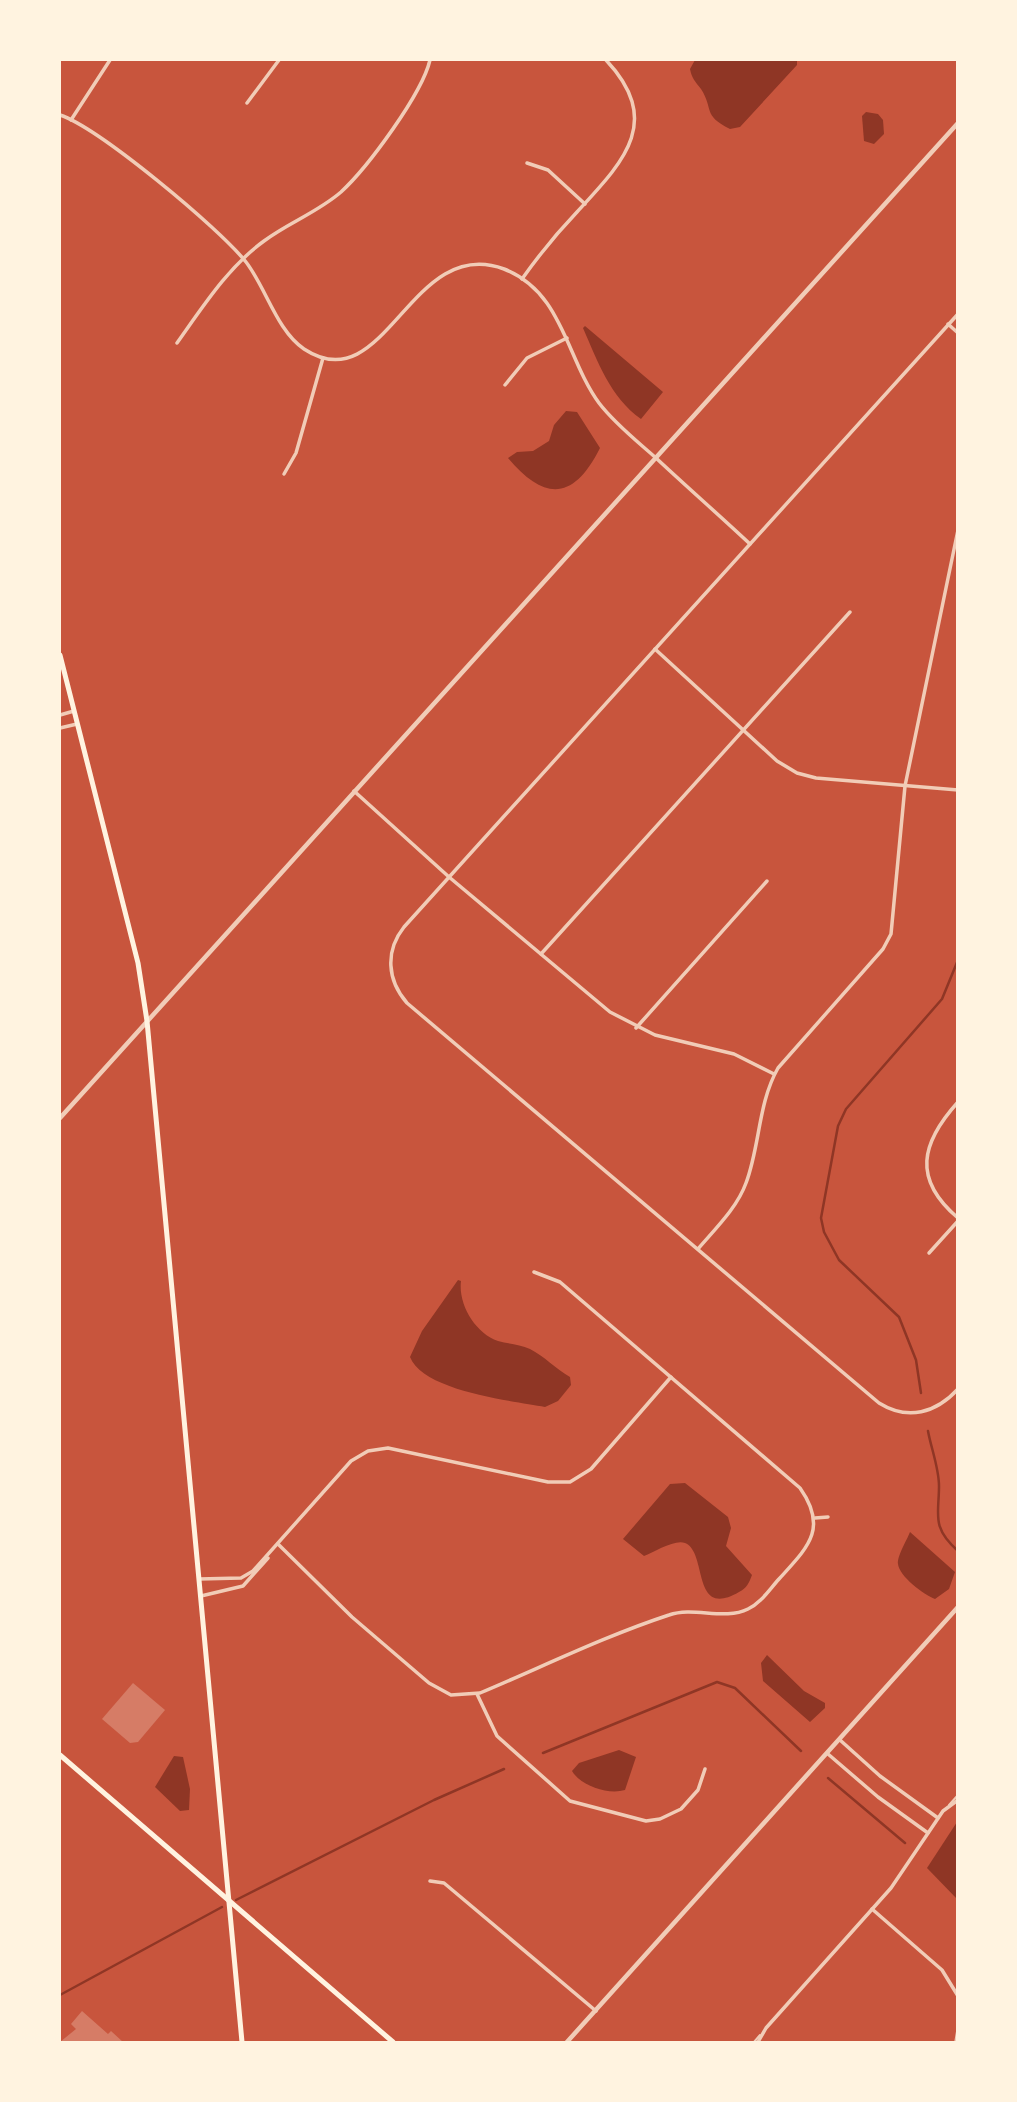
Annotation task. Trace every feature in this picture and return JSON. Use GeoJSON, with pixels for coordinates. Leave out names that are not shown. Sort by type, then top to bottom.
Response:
{"type":"FeatureCollection","features":[{"type":"Feature","properties":{"kind":"main road"},"geometry":{"type":"LineString","coordinates":[[60,655],[138,963],[147,1021],[242,2042]]}},
{"type":"Feature","properties":{"kind":"main road"},"geometry":{"type":"LineString","coordinates":[[60,1755],[393,2042]]}},
{"type":"Feature","properties":{"kind":"street"},"geometry":{"type":"LineString","coordinates":[[71,120],[110,60]]}},
{"type":"Feature","properties":{"kind":"street"},"geometry":{"type":"LineString","coordinates":[[247,103],[279,60]]}},
{"type":"Feature","properties":{"kind":"street"},"geometry":{"type":"LineString","coordinates":[[177,343],[205,303],[263,241],[341,192],[410,105],[420,88],[430,60]]}},
{"type":"Feature","properties":{"kind":"street"},"geometry":{"type":"LineString","coordinates":[[522,279],[546,246],[625,158],[633,138],[635,122],[630,96],[606,60]]}},
{"type":"Feature","properties":{"kind":"street"},"geometry":{"type":"LineString","coordinates":[[60,115],[101,138],[195,213],[244,259],[294,341],[323,358],[338,360],[366,351],[423,289],[455,268],[488,265],[511,272],[549,304],[597,401],[750,544]]}},
{"type":"Feature","properties":{"kind":"street"},"geometry":{"type":"LineString","coordinates":[[60,1118],[957,123]]}},
{"type":"Feature","properties":{"kind":"street"},"geometry":{"type":"LineString","coordinates":[[527,163],[548,170],[584,204]]}},
{"type":"Feature","properties":{"kind":"street"},"geometry":{"type":"LineString","coordinates":[[957,314],[449,877],[396,939],[391,956],[393,981],[407,1003],[883,1406],[909,1414],[936,1408],[957,1389]]}},
{"type":"Feature","properties":{"kind":"street"},"geometry":{"type":"LineString","coordinates":[[948,324],[957,333]]}},
{"type":"Feature","properties":{"kind":"street"},"geometry":{"type":"LineString","coordinates":[[505,385],[527,358],[567,338]]}},
{"type":"Feature","properties":{"kind":"street"},"geometry":{"type":"LineString","coordinates":[[284,474],[296,453],[323,358]]}},
{"type":"Feature","properties":{"kind":"street"},"geometry":{"type":"LineString","coordinates":[[698,1249],[734,1206],[746,1185],[774,1074],[890,937],[894,925],[905,786],[957,530]]}},
{"type":"Feature","properties":{"kind":"street"},"geometry":{"type":"LineString","coordinates":[[541,954],[850,612]]}},
{"type":"Feature","properties":{"kind":"street"},"geometry":{"type":"LineString","coordinates":[[655,649],[778,761],[797,773],[816,778],[957,790]]}},
{"type":"Feature","properties":{"kind":"street"},"geometry":{"type":"LineString","coordinates":[[60,715],[74,711]]}},
{"type":"Feature","properties":{"kind":"street"},"geometry":{"type":"LineString","coordinates":[[60,728],[77,724]]}},
{"type":"Feature","properties":{"kind":"street"},"geometry":{"type":"LineString","coordinates":[[354,791],[449,877],[610,1012],[636,1028],[734,1054],[774,1074]]}},
{"type":"Feature","properties":{"kind":"street"},"geometry":{"type":"LineString","coordinates":[[636,1028],[767,881]]}},
{"type":"Feature","properties":{"kind":"street"},"geometry":{"type":"LineString","coordinates":[[929,1253],[957,1219],[938,1199],[928,1178],[926,1158],[933,1133],[957,1102]]}},
{"type":"Feature","properties":{"kind":"street"},"geometry":{"type":"LineString","coordinates":[[278,1545],[352,1617],[429,1683],[451,1695],[477,1694],[671,1614],[733,1614],[757,1603],[805,1550],[812,1536],[815,1518],[810,1502],[800,1488],[560,1282],[534,1272]]}},
{"type":"Feature","properties":{"kind":"street"},"geometry":{"type":"LineString","coordinates":[[199,1579],[241,1578],[253,1571],[351,1461],[371,1450],[388,1448],[548,1482],[576,1479],[591,1469],[670,1377]]}},
{"type":"Feature","properties":{"kind":"street"},"geometry":{"type":"LineString","coordinates":[[815,1518],[828,1517]]}},
{"type":"Feature","properties":{"kind":"street"},"geometry":{"type":"LineString","coordinates":[[201,1596],[221,1594],[243,1586],[253,1578],[278,1545]]}},
{"type":"Feature","properties":{"kind":"street"},"geometry":{"type":"LineString","coordinates":[[567,2042],[957,1607]]}},
{"type":"Feature","properties":{"kind":"street"},"geometry":{"type":"LineString","coordinates":[[477,1694],[497,1736],[570,1801],[646,1821],[660,1819],[681,1809],[698,1790],[705,1769]]}},
{"type":"Feature","properties":{"kind":"street"},"geometry":{"type":"LineString","coordinates":[[840,1740],[880,1776],[938,1818]]}},
{"type":"Feature","properties":{"kind":"street"},"geometry":{"type":"LineString","coordinates":[[828,1754],[878,1797],[929,1833]]}},
{"type":"Feature","properties":{"kind":"street"},"geometry":{"type":"LineString","coordinates":[[756,2042],[893,1886],[938,1818],[957,1798]]}},
{"type":"Feature","properties":{"kind":"street"},"geometry":{"type":"LineString","coordinates":[[429,1881],[444,1883],[596,2011]]}},
{"type":"Feature","properties":{"kind":"street"},"geometry":{"type":"LineString","coordinates":[[872,1909],[943,1972],[957,1996]]}},
{"type":"Feature","properties":{"kind":"street"},"geometry":{"type":"LineString","coordinates":[[956,2042],[957,2030]]}},
{"type":"Feature","properties":{"kind":"shaded area"},"geometry":{"type":"Polygon","coordinates":[[[695,60],[797,60],[797,65],[740,127],[730,129],[715,120],[705,96],[694,80],[690,69],[695,60]]]}},
{"type":"Feature","properties":{"kind":"shaded area"},"geometry":{"type":"Polygon","coordinates":[[[866,112],[878,114],[883,120],[884,134],[874,144],[864,141],[862,116],[866,112]]]}},
{"type":"Feature","properties":{"kind":"shaded area"},"geometry":{"type":"Polygon","coordinates":[[[585,326],[663,392],[641,419],[613,390],[583,328],[585,326]]]}},
{"type":"Feature","properties":{"kind":"shaded area"},"geometry":{"type":"Polygon","coordinates":[[[566,411],[577,412],[600,448],[580,478],[569,486],[547,488],[534,482],[508,458],[517,452],[533,451],[549,441],[554,425],[566,411]]]}},
{"type":"Feature","properties":{"kind":"shaded area"},"geometry":{"type":"Polygon","coordinates":[[[458,1280],[461,1281],[465,1308],[475,1325],[498,1341],[530,1349],[570,1377],[571,1385],[558,1401],[545,1407],[491,1398],[450,1386],[418,1369],[410,1357],[422,1331],[458,1280]]]}},
{"type":"Feature","properties":{"kind":"shaded area"},"geometry":{"type":"Polygon","coordinates":[[[685,1483],[728,1517],[731,1528],[726,1546],[752,1575],[749,1583],[739,1592],[724,1598],[714,1597],[707,1591],[692,1549],[685,1543],[670,1544],[644,1556],[623,1539],[670,1484],[685,1483]]]}},
{"type":"Feature","properties":{"kind":"shaded area"},"geometry":{"type":"Polygon","coordinates":[[[910,1532],[955,1572],[949,1589],[935,1599],[913,1584],[899,1569],[899,1557],[910,1532]]]}},
{"type":"Feature","properties":{"kind":"shaded area"},"geometry":{"type":"Polygon","coordinates":[[[767,1655],[804,1691],[825,1703],[825,1708],[810,1722],[763,1681],[761,1663],[767,1655]]]}},
{"type":"Feature","properties":{"kind":"shaded area"},"geometry":{"type":"Polygon","coordinates":[[[619,1750],[636,1757],[625,1790],[596,1788],[582,1781],[572,1771],[579,1763],[619,1750]]]}},
{"type":"Feature","properties":{"kind":"shaded area"},"geometry":{"type":"Polygon","coordinates":[[[174,1756],[183,1757],[190,1789],[189,1810],[180,1811],[155,1787],[174,1756]]]}},
{"type":"Feature","properties":{"kind":"shaded area"},"geometry":{"type":"Polygon","coordinates":[[[957,1822],[957,1899],[927,1868],[957,1822]]]}},
{"type":"Feature","properties":{"kind":"building"},"geometry":{"type":"Polygon","coordinates":[[[133,1683],[165,1710],[138,1742],[130,1743],[102,1719],[133,1683]]]}},
{"type":"Feature","properties":{"kind":"building"},"geometry":{"type":"Polygon","coordinates":[[[82,2011],[108,2034],[111,2031],[123,2042],[60,2042],[76,2029],[71,2024],[82,2011]]]}},
{"type":"Feature","properties":{"kind":"waterway"},"geometry":{"type":"LineString","coordinates":[[921,1393],[916,1360],[899,1317],[839,1260],[824,1232],[821,1218],[838,1126],[846,1109],[942,999],[958,960]]}},
{"type":"Feature","properties":{"kind":"waterway"},"geometry":{"type":"LineString","coordinates":[[928,1431],[939,1479],[938,1520],[949,1543],[958,1551]]}},
{"type":"Feature","properties":{"kind":"waterway"},"geometry":{"type":"LineString","coordinates":[[543,1753],[717,1682],[735,1688],[801,1751]]}},
{"type":"Feature","properties":{"kind":"waterway"},"geometry":{"type":"LineString","coordinates":[[236,1900],[434,1800],[504,1769]]}},
{"type":"Feature","properties":{"kind":"waterway"},"geometry":{"type":"LineString","coordinates":[[828,1778],[905,1843]]}},
{"type":"Feature","properties":{"kind":"waterway"},"geometry":{"type":"LineString","coordinates":[[60,1995],[222,1907]]}}]}
